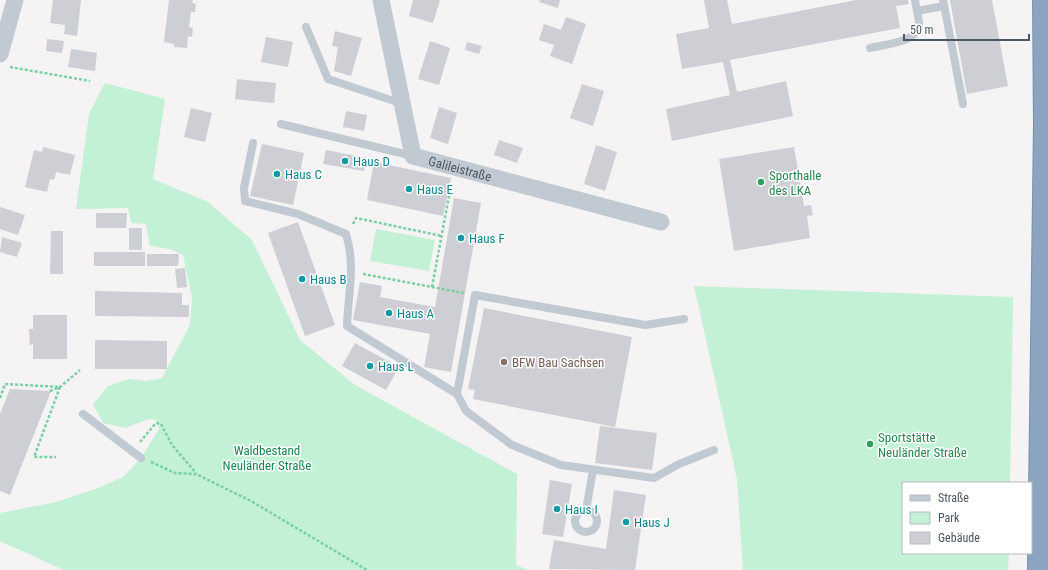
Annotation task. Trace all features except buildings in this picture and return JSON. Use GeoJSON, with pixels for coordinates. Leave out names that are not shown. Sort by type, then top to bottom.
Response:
{"type":"FeatureCollection","features":[{"type":"Feature","properties":{"kind":"highway"},"geometry":{"type":"LineString","coordinates":[[1039,570],[1045,124],[1044,0]]}},
{"type":"Feature","properties":{"kind":"street"},"geometry":{"type":"LineString","coordinates":[[4,60],[15,0]]}},
{"type":"Feature","properties":{"kind":"street","name":"Galileistraße"},"geometry":{"type":"LineString","coordinates":[[381,0],[400,103],[413,156],[661,222]]}},
{"type":"Feature","properties":{"kind":"lane"},"geometry":{"type":"LineString","coordinates":[[870,48],[906,40],[914,33],[919,23],[915,0]]}},
{"type":"Feature","properties":{"kind":"lane"},"geometry":{"type":"LineString","coordinates":[[917,11],[944,3],[963,104]]}},
{"type":"Feature","properties":{"kind":"lane"},"geometry":{"type":"LineString","coordinates":[[306,27],[328,79],[400,103]]}},
{"type":"Feature","properties":{"kind":"lane"},"geometry":{"type":"LineString","coordinates":[[281,124],[413,156]]}},
{"type":"Feature","properties":{"kind":"lane"},"geometry":{"type":"LineString","coordinates":[[253,143],[244,188],[245,201],[298,214],[346,234],[351,248],[353,272],[348,299],[347,326],[457,394],[466,410],[512,445],[561,465],[654,478],[679,464],[714,450]]}},
{"type":"Feature","properties":{"kind":"lane"},"geometry":{"type":"LineString","coordinates":[[457,394],[475,295],[645,325],[684,319]]}},
{"type":"Feature","properties":{"kind":"lane"},"geometry":{"type":"LineString","coordinates":[[83,414],[141,458]]}},
{"type":"Feature","properties":{"kind":"lane"},"geometry":{"type":"LineString","coordinates":[[586,510],[593,470]]}},
{"type":"Feature","properties":{"kind":"path"},"geometry":{"type":"LineString","coordinates":[[4,60],[90,81]]}},
{"type":"Feature","properties":{"kind":"path"},"geometry":{"type":"LineString","coordinates":[[432,287],[449,196]]}},
{"type":"Feature","properties":{"kind":"path"},"geometry":{"type":"LineString","coordinates":[[346,234],[356,218],[442,236]]}},
{"type":"Feature","properties":{"kind":"path"},"geometry":{"type":"LineString","coordinates":[[353,272],[475,295]]}},
{"type":"Feature","properties":{"kind":"path"},"geometry":{"type":"LineString","coordinates":[[50,391],[60,387],[80,370]]}},
{"type":"Feature","properties":{"kind":"path"},"geometry":{"type":"LineString","coordinates":[[0,398],[5,384],[60,387]]}},
{"type":"Feature","properties":{"kind":"path"},"geometry":{"type":"LineString","coordinates":[[56,457],[34,458],[60,387]]}},
{"type":"Feature","properties":{"kind":"path"},"geometry":{"type":"LineString","coordinates":[[133,451],[156,423],[161,424],[172,445],[196,474]]}},
{"type":"Feature","properties":{"kind":"path"},"geometry":{"type":"LineString","coordinates":[[141,458],[175,473],[196,474],[251,501],[367,570]]}},
{"type":"Feature","properties":{"kind":"green space","name":"Waldbestand Neuländer Straße"},"geometry":{"type":"Polygon","coordinates":[[[105,83],[165,99],[153,179],[208,202],[252,240],[300,340],[355,385],[517,474],[516,565],[528,570],[64,570],[0,541],[0,513],[56,502],[98,488],[123,477],[141,458],[159,429],[156,420],[148,419],[126,428],[103,423],[93,404],[108,386],[129,379],[146,381],[162,378],[190,325],[192,297],[183,255],[170,249],[150,246],[146,224],[131,223],[128,208],[76,209],[89,114],[105,83]]]}},
{"type":"Feature","properties":{"kind":"green space"},"geometry":{"type":"Polygon","coordinates":[[[376,229],[435,240],[429,271],[370,261],[376,229]]]}},
{"type":"Feature","properties":{"kind":"green space","name":"Sportstätte Neuländer Straße"},"geometry":{"type":"Polygon","coordinates":[[[694,286],[1013,297],[1010,482],[902,482],[902,554],[1009,554],[1008,570],[743,570],[737,479],[694,286]]]}},
{"type":"Feature","properties":{"kind":"place","name":"Haus D"},"geometry":{"type":"Point","coordinates":[345,161]}},
{"type":"Feature","properties":{"kind":"place","name":"Haus C"},"geometry":{"type":"Point","coordinates":[277,174]}},
{"type":"Feature","properties":{"kind":"place","name":"Sporthalle des LKA"},"geometry":{"type":"Point","coordinates":[761,182]}},
{"type":"Feature","properties":{"kind":"place","name":"Haus E"},"geometry":{"type":"Point","coordinates":[409,189]}},
{"type":"Feature","properties":{"kind":"place","name":"Haus F"},"geometry":{"type":"Point","coordinates":[461,238]}},
{"type":"Feature","properties":{"kind":"place","name":"Haus B"},"geometry":{"type":"Point","coordinates":[302,279]}},
{"type":"Feature","properties":{"kind":"place","name":"Haus A"},"geometry":{"type":"Point","coordinates":[389,313]}},
{"type":"Feature","properties":{"kind":"place","name":"BFW Bau Sachsen"},"geometry":{"type":"Point","coordinates":[504,362]}},
{"type":"Feature","properties":{"kind":"place","name":"Haus L"},"geometry":{"type":"Point","coordinates":[370,366]}},
{"type":"Feature","properties":{"kind":"place","name":"Sportstätte Neuländer Straße"},"geometry":{"type":"Point","coordinates":[870,444]}},
{"type":"Feature","properties":{"kind":"place","name":"Haus I"},"geometry":{"type":"Point","coordinates":[557,509]}},
{"type":"Feature","properties":{"kind":"place","name":"Haus J"},"geometry":{"type":"Point","coordinates":[626,522]}}]}
